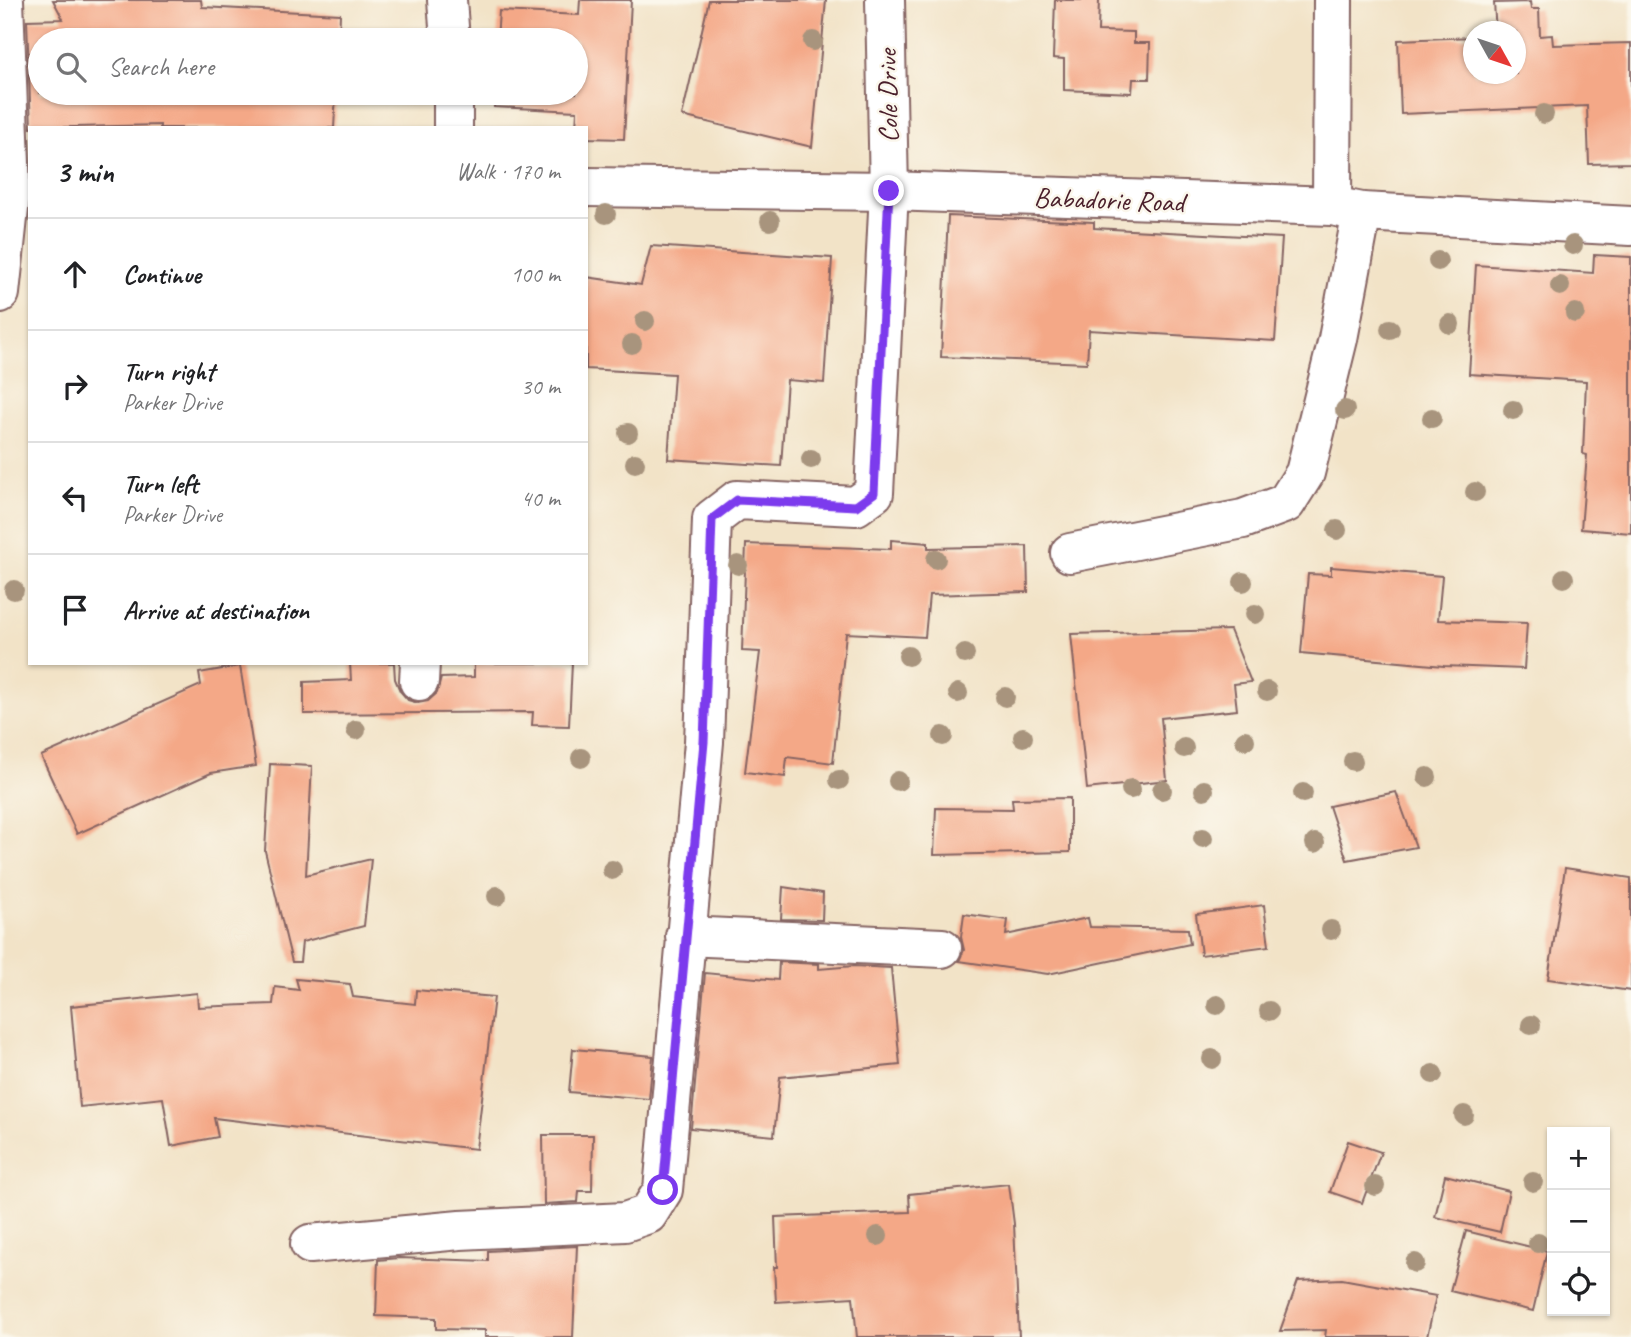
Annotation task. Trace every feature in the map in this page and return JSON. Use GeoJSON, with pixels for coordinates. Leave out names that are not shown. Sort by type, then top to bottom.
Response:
{"type":"FeatureCollection","features":[{"type":"Feature","properties":{"kind":"street"},"geometry":{"type":"LineString","coordinates":[[0,293],[13,190],[5,0]]}},
{"type":"Feature","properties":{"kind":"street"},"geometry":{"type":"LineString","coordinates":[[447,0],[449,28]]}},
{"type":"Feature","properties":{"kind":"street","name":"Cole Drive"},"geometry":{"type":"LineString","coordinates":[[685,936],[704,742],[712,519],[737,500],[856,506],[874,493],[889,191],[885,0]]}},
{"type":"Feature","properties":{"kind":"street"},"geometry":{"type":"LineString","coordinates":[[1070,553],[1243,519],[1286,503],[1305,473],[1338,339],[1347,209],[1333,0]]}},
{"type":"Feature","properties":{"kind":"street"},"geometry":{"type":"LineString","coordinates":[[453,105],[453,126]]}},
{"type":"Feature","properties":{"kind":"street","name":"Babadorie Road"},"geometry":{"type":"LineString","coordinates":[[588,187],[889,191],[1347,209],[1631,226]]}},
{"type":"Feature","properties":{"kind":"street"},"geometry":{"type":"LineString","coordinates":[[310,1244],[460,1230],[625,1222],[648,1214],[663,1190],[685,936],[942,948]]}},
{"type":"Feature","properties":{"kind":"building"},"geometry":{"type":"Polygon","coordinates":[[[53,0],[201,0],[202,7],[340,14],[339,28],[28,28],[28,47],[27,20],[63,19],[53,0]]]}},
{"type":"Feature","properties":{"kind":"building"},"geometry":{"type":"Polygon","coordinates":[[[580,0],[631,0],[624,139],[588,138],[588,126],[576,126],[577,111],[494,107],[588,105],[588,28],[498,28],[499,11],[579,15],[580,0]]]}},
{"type":"Feature","properties":{"kind":"building"},"geometry":{"type":"Polygon","coordinates":[[[709,0],[826,0],[812,147],[682,116],[709,0]]]}},
{"type":"Feature","properties":{"kind":"building"},"geometry":{"type":"Polygon","coordinates":[[[1055,0],[1099,0],[1098,31],[1134,32],[1134,43],[1150,43],[1149,79],[1133,79],[1132,93],[1064,90],[1064,59],[1053,58],[1055,0]]]}},
{"type":"Feature","properties":{"kind":"building"},"geometry":{"type":"Polygon","coordinates":[[[1530,2],[1531,9],[1539,9],[1540,36],[1552,35],[1553,45],[1631,43],[1631,163],[1589,164],[1587,106],[1401,114],[1398,40],[1463,37],[1463,84],[1526,84],[1526,21],[1495,21],[1494,3],[1530,2]]]}},
{"type":"Feature","properties":{"kind":"building"},"geometry":{"type":"Polygon","coordinates":[[[30,105],[335,105],[334,126],[31,126],[30,105]]]}},
{"type":"Feature","properties":{"kind":"building"},"geometry":{"type":"Polygon","coordinates":[[[948,216],[1094,222],[1094,228],[1282,238],[1275,341],[1089,330],[1087,363],[941,357],[948,216]]]}},
{"type":"Feature","properties":{"kind":"building"},"geometry":{"type":"Polygon","coordinates":[[[651,246],[832,258],[824,383],[787,380],[781,466],[668,459],[674,374],[588,369],[588,277],[641,285],[651,246]]]}},
{"type":"Feature","properties":{"kind":"building"},"geometry":{"type":"Polygon","coordinates":[[[1594,255],[1631,257],[1631,533],[1581,529],[1587,455],[1583,454],[1586,381],[1469,374],[1476,265],[1593,273],[1594,255]]]}},
{"type":"Feature","properties":{"kind":"building"},"geometry":{"type":"Polygon","coordinates":[[[891,540],[928,543],[928,548],[1027,546],[1028,592],[929,595],[925,637],[846,633],[833,763],[787,757],[785,777],[745,772],[760,652],[742,651],[746,544],[891,549],[891,540]]]}},
{"type":"Feature","properties":{"kind":"building"},"geometry":{"type":"Polygon","coordinates":[[[1331,567],[1442,576],[1438,620],[1527,623],[1524,669],[1444,666],[1301,653],[1308,574],[1331,575],[1331,567]]]}},
{"type":"Feature","properties":{"kind":"building"},"geometry":{"type":"Polygon","coordinates":[[[1230,630],[1251,682],[1234,684],[1237,710],[1161,718],[1167,780],[1087,789],[1071,634],[1230,630]]]}},
{"type":"Feature","properties":{"kind":"building"},"geometry":{"type":"Polygon","coordinates":[[[350,665],[394,665],[395,679],[400,691],[408,700],[418,703],[428,701],[437,693],[441,678],[474,677],[474,665],[572,665],[569,726],[532,725],[533,712],[304,714],[304,682],[351,680],[350,665]]]}},
{"type":"Feature","properties":{"kind":"building"},"geometry":{"type":"Polygon","coordinates":[[[240,666],[256,766],[211,773],[77,834],[41,756],[201,685],[199,673],[240,666]]]}},
{"type":"Feature","properties":{"kind":"building"},"geometry":{"type":"Polygon","coordinates":[[[270,764],[312,766],[306,875],[371,859],[364,926],[302,942],[300,962],[292,962],[265,851],[270,764]]]}},
{"type":"Feature","properties":{"kind":"building"},"geometry":{"type":"Polygon","coordinates":[[[1396,792],[1416,847],[1347,860],[1329,806],[1396,792]]]}},
{"type":"Feature","properties":{"kind":"building"},"geometry":{"type":"Polygon","coordinates":[[[1070,798],[1070,852],[934,855],[936,808],[1013,809],[1012,799],[1070,798]]]}},
{"type":"Feature","properties":{"kind":"building"},"geometry":{"type":"Polygon","coordinates":[[[1565,868],[1631,878],[1631,991],[1548,979],[1565,868]]]}},
{"type":"Feature","properties":{"kind":"building"},"geometry":{"type":"Polygon","coordinates":[[[783,887],[823,893],[822,920],[781,919],[783,887]]]}},
{"type":"Feature","properties":{"kind":"building"},"geometry":{"type":"Polygon","coordinates":[[[1264,905],[1269,946],[1201,955],[1196,914],[1264,905]]]}},
{"type":"Feature","properties":{"kind":"building"},"geometry":{"type":"Polygon","coordinates":[[[964,914],[1008,920],[1006,935],[1088,918],[1090,927],[1188,929],[1190,944],[1048,974],[959,961],[964,950],[961,937],[964,914]]]}},
{"type":"Feature","properties":{"kind":"building"},"geometry":{"type":"Polygon","coordinates":[[[779,962],[819,964],[819,969],[854,966],[891,968],[900,1065],[780,1077],[774,1136],[691,1128],[705,973],[778,980],[779,962]]]}},
{"type":"Feature","properties":{"kind":"building"},"geometry":{"type":"Polygon","coordinates":[[[296,979],[350,984],[353,997],[415,1004],[416,990],[494,997],[476,1149],[214,1118],[218,1137],[171,1146],[163,1098],[80,1107],[71,1006],[197,993],[198,1007],[273,1004],[275,987],[299,990],[296,979]]]}},
{"type":"Feature","properties":{"kind":"building"},"geometry":{"type":"Polygon","coordinates":[[[573,1049],[653,1056],[649,1099],[569,1092],[573,1049]]]}},
{"type":"Feature","properties":{"kind":"building"},"geometry":{"type":"Polygon","coordinates":[[[543,1135],[593,1135],[592,1191],[579,1191],[578,1202],[544,1204],[543,1135]]]}},
{"type":"Feature","properties":{"kind":"building"},"geometry":{"type":"Polygon","coordinates":[[[1348,1141],[1381,1152],[1362,1203],[1330,1192],[1348,1141]]]}},
{"type":"Feature","properties":{"kind":"building"},"geometry":{"type":"Polygon","coordinates":[[[1445,1175],[1509,1191],[1500,1232],[1435,1217],[1445,1175]]]}},
{"type":"Feature","properties":{"kind":"building"},"geometry":{"type":"Polygon","coordinates":[[[1009,1184],[1014,1224],[1019,1337],[857,1337],[853,1297],[776,1302],[775,1217],[910,1212],[909,1194],[1009,1184]]]}},
{"type":"Feature","properties":{"kind":"building"},"geometry":{"type":"Polygon","coordinates":[[[1466,1231],[1547,1251],[1533,1311],[1450,1291],[1466,1231]]]}},
{"type":"Feature","properties":{"kind":"building"},"geometry":{"type":"Polygon","coordinates":[[[577,1246],[573,1337],[485,1337],[485,1330],[436,1329],[436,1318],[376,1316],[378,1260],[399,1258],[488,1261],[488,1251],[577,1246]]]}},
{"type":"Feature","properties":{"kind":"building"},"geometry":{"type":"Polygon","coordinates":[[[1342,1279],[1436,1296],[1427,1337],[1325,1337],[1326,1330],[1280,1331],[1298,1281],[1342,1279]]]}},
{"type":"Feature","properties":{"kind":"route"},"geometry":{"type":"LineString","coordinates":[[663,1190],[704,742],[712,519],[737,500],[856,506],[874,493],[889,191]]}}]}
